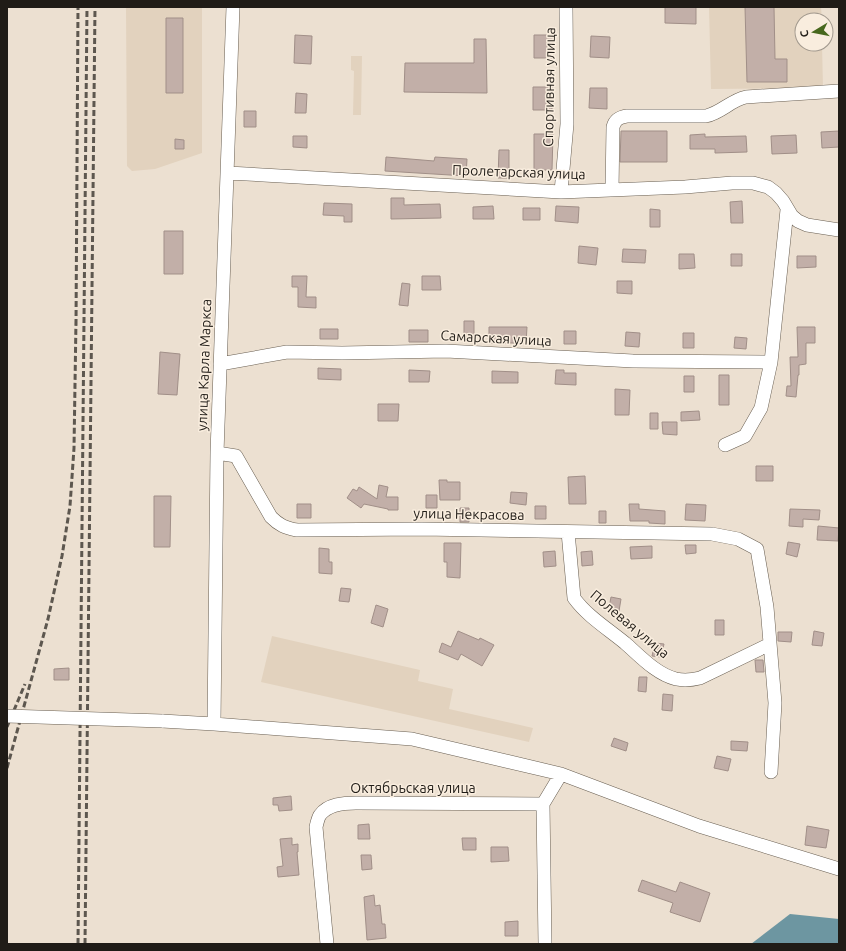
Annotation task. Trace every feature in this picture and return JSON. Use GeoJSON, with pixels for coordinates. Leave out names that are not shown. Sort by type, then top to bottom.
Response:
{"type":"FeatureCollection","features":[{"type":"Feature","properties":{"kind":"street","name":"улица Карла Маркса"},"geometry":{"type":"LineString","coordinates":[[214,724],[217,453],[233,7]]}},
{"type":"Feature","properties":{"kind":"street","name":"Спортивная улица"},"geometry":{"type":"LineString","coordinates":[[561,192],[566,124],[566,7]]}},
{"type":"Feature","properties":{"kind":"street"},"geometry":{"type":"LineString","coordinates":[[612,190],[613,127],[616,119],[627,116],[706,116],[717,113],[736,100],[746,97],[839,91]]}},
{"type":"Feature","properties":{"kind":"street","name":"Пролетарская улица"},"geometry":{"type":"LineString","coordinates":[[228,173],[561,192],[685,187],[753,182],[768,186],[783,201],[787,210],[792,216],[807,225],[839,230]]}},
{"type":"Feature","properties":{"kind":"street"},"geometry":{"type":"LineString","coordinates":[[725,445],[745,436],[761,408],[771,362],[787,210]]}},
{"type":"Feature","properties":{"kind":"street","name":"Самарская улица"},"geometry":{"type":"LineString","coordinates":[[220,364],[287,352],[342,353],[446,351],[634,361],[771,362]]}},
{"type":"Feature","properties":{"kind":"street","name":"улица Некрасова"},"geometry":{"type":"LineString","coordinates":[[217,453],[236,456],[271,517],[279,525],[287,529],[422,529],[712,534],[738,538],[757,549],[767,608],[770,644]]}},
{"type":"Feature","properties":{"kind":"street","name":"Полевая улица"},"geometry":{"type":"LineString","coordinates":[[568,532],[574,598],[592,617],[654,667],[674,678],[688,681],[694,680],[770,644]]}},
{"type":"Feature","properties":{"kind":"street"},"geometry":{"type":"LineString","coordinates":[[770,644],[775,703],[771,772]]}},
{"type":"Feature","properties":{"kind":"street"},"geometry":{"type":"LineString","coordinates":[[7,716],[162,721],[412,739],[560,774],[699,826],[839,869]]}},
{"type":"Feature","properties":{"kind":"street"},"geometry":{"type":"LineString","coordinates":[[545,944],[543,804],[560,774]]}},
{"type":"Feature","properties":{"kind":"street","name":"Октябрьская улица"},"geometry":{"type":"LineString","coordinates":[[327,944],[316,827],[320,815],[330,807],[343,803],[543,804]]}},
{"type":"Feature","properties":{"kind":"shaded area"},"geometry":{"type":"Polygon","coordinates":[[[126,7],[202,7],[202,153],[155,169],[132,171],[127,166],[126,7]]]}},
{"type":"Feature","properties":{"kind":"shaded area"},"geometry":{"type":"Polygon","coordinates":[[[709,7],[821,7],[821,12],[794,12],[794,52],[822,52],[823,88],[711,89],[709,7]]]}},
{"type":"Feature","properties":{"kind":"shaded area"},"geometry":{"type":"Polygon","coordinates":[[[351,56],[362,56],[361,115],[353,115],[354,71],[351,70],[351,56]]]}},
{"type":"Feature","properties":{"kind":"shaded area"},"geometry":{"type":"Polygon","coordinates":[[[272,636],[420,670],[418,681],[453,689],[449,709],[533,728],[529,742],[261,682],[272,636]]]}},
{"type":"Feature","properties":{"kind":"water"},"geometry":{"type":"Polygon","coordinates":[[[790,914],[839,919],[839,944],[751,944],[790,914]]]}},
{"type":"Feature","properties":{"kind":"building"},"geometry":{"type":"Polygon","coordinates":[[[665,7],[696,7],[696,24],[665,23],[665,7]]]}},
{"type":"Feature","properties":{"kind":"building"},"geometry":{"type":"Polygon","coordinates":[[[745,7],[774,7],[775,59],[787,59],[787,82],[747,82],[745,7]]]}},
{"type":"Feature","properties":{"kind":"building"},"geometry":{"type":"Polygon","coordinates":[[[166,18],[183,18],[183,93],[166,93],[166,18]]]}},
{"type":"Feature","properties":{"kind":"building"},"geometry":{"type":"Polygon","coordinates":[[[295,35],[312,36],[311,64],[294,63],[295,35]]]}},
{"type":"Feature","properties":{"kind":"building"},"geometry":{"type":"Polygon","coordinates":[[[534,35],[553,35],[553,58],[534,58],[534,35]]]}},
{"type":"Feature","properties":{"kind":"building"},"geometry":{"type":"Polygon","coordinates":[[[591,36],[610,37],[609,58],[590,57],[591,36]]]}},
{"type":"Feature","properties":{"kind":"building"},"geometry":{"type":"Polygon","coordinates":[[[474,39],[486,39],[487,93],[404,92],[405,63],[474,63],[474,39]]]}},
{"type":"Feature","properties":{"kind":"building"},"geometry":{"type":"Polygon","coordinates":[[[533,87],[552,87],[552,110],[533,110],[533,87]]]}},
{"type":"Feature","properties":{"kind":"building"},"geometry":{"type":"Polygon","coordinates":[[[590,88],[607,88],[607,109],[589,108],[590,88]]]}},
{"type":"Feature","properties":{"kind":"building"},"geometry":{"type":"Polygon","coordinates":[[[296,93],[307,94],[306,113],[295,113],[296,93]]]}},
{"type":"Feature","properties":{"kind":"building"},"geometry":{"type":"Polygon","coordinates":[[[244,111],[256,111],[256,127],[244,127],[244,111]]]}},
{"type":"Feature","properties":{"kind":"building"},"geometry":{"type":"Polygon","coordinates":[[[621,131],[667,131],[667,162],[620,162],[621,131]]]}},
{"type":"Feature","properties":{"kind":"building"},"geometry":{"type":"Polygon","coordinates":[[[839,131],[839,147],[822,148],[821,132],[839,131]]]}},
{"type":"Feature","properties":{"kind":"building"},"geometry":{"type":"Polygon","coordinates":[[[534,134],[553,134],[552,170],[534,170],[534,134]]]}},
{"type":"Feature","properties":{"kind":"building"},"geometry":{"type":"Polygon","coordinates":[[[705,134],[705,137],[746,136],[747,152],[715,153],[715,149],[690,149],[690,135],[705,134]]]}},
{"type":"Feature","properties":{"kind":"building"},"geometry":{"type":"Polygon","coordinates":[[[796,135],[797,153],[772,154],[771,136],[796,135]]]}},
{"type":"Feature","properties":{"kind":"building"},"geometry":{"type":"Polygon","coordinates":[[[293,136],[307,136],[307,148],[293,147],[293,136]]]}},
{"type":"Feature","properties":{"kind":"building"},"geometry":{"type":"Polygon","coordinates":[[[175,139],[184,140],[184,149],[175,149],[175,139]]]}},
{"type":"Feature","properties":{"kind":"building"},"geometry":{"type":"Polygon","coordinates":[[[499,150],[509,150],[509,178],[498,178],[499,150]]]}},
{"type":"Feature","properties":{"kind":"building"},"geometry":{"type":"Polygon","coordinates":[[[386,157],[434,161],[435,157],[467,159],[466,176],[385,171],[386,157]]]}},
{"type":"Feature","properties":{"kind":"building"},"geometry":{"type":"Polygon","coordinates":[[[391,198],[404,198],[404,205],[440,204],[441,218],[391,219],[391,198]]]}},
{"type":"Feature","properties":{"kind":"building"},"geometry":{"type":"Polygon","coordinates":[[[742,201],[743,223],[731,223],[730,202],[742,201]]]}},
{"type":"Feature","properties":{"kind":"building"},"geometry":{"type":"Polygon","coordinates":[[[324,203],[352,204],[352,222],[344,222],[344,216],[323,215],[324,203]]]}},
{"type":"Feature","properties":{"kind":"building"},"geometry":{"type":"Polygon","coordinates":[[[493,206],[494,219],[473,219],[473,207],[493,206]]]}},
{"type":"Feature","properties":{"kind":"building"},"geometry":{"type":"Polygon","coordinates":[[[556,206],[579,207],[578,223],[555,221],[556,206]]]}},
{"type":"Feature","properties":{"kind":"building"},"geometry":{"type":"Polygon","coordinates":[[[523,208],[540,208],[540,220],[523,220],[523,208]]]}},
{"type":"Feature","properties":{"kind":"building"},"geometry":{"type":"Polygon","coordinates":[[[650,209],[660,210],[660,227],[650,227],[650,209]]]}},
{"type":"Feature","properties":{"kind":"building"},"geometry":{"type":"Polygon","coordinates":[[[164,231],[183,231],[183,274],[164,274],[164,231]]]}},
{"type":"Feature","properties":{"kind":"building"},"geometry":{"type":"Polygon","coordinates":[[[579,246],[598,248],[596,265],[578,263],[579,246]]]}},
{"type":"Feature","properties":{"kind":"building"},"geometry":{"type":"Polygon","coordinates":[[[623,249],[646,250],[645,263],[622,262],[623,249]]]}},
{"type":"Feature","properties":{"kind":"building"},"geometry":{"type":"Polygon","coordinates":[[[679,254],[694,254],[695,268],[679,269],[679,254]]]}},
{"type":"Feature","properties":{"kind":"building"},"geometry":{"type":"Polygon","coordinates":[[[731,254],[742,254],[742,266],[731,266],[731,254]]]}},
{"type":"Feature","properties":{"kind":"building"},"geometry":{"type":"Polygon","coordinates":[[[797,256],[816,256],[816,267],[797,268],[797,256]]]}},
{"type":"Feature","properties":{"kind":"building"},"geometry":{"type":"Polygon","coordinates":[[[292,276],[307,276],[306,297],[316,297],[316,308],[298,307],[298,287],[292,287],[292,276]]]}},
{"type":"Feature","properties":{"kind":"building"},"geometry":{"type":"Polygon","coordinates":[[[422,276],[440,276],[441,290],[422,290],[422,276]]]}},
{"type":"Feature","properties":{"kind":"building"},"geometry":{"type":"Polygon","coordinates":[[[617,281],[632,281],[632,294],[617,293],[617,281]]]}},
{"type":"Feature","properties":{"kind":"building"},"geometry":{"type":"Polygon","coordinates":[[[402,283],[410,284],[408,306],[399,305],[402,283]]]}},
{"type":"Feature","properties":{"kind":"building"},"geometry":{"type":"Polygon","coordinates":[[[464,321],[474,321],[474,341],[464,341],[464,321]]]}},
{"type":"Feature","properties":{"kind":"building"},"geometry":{"type":"Polygon","coordinates":[[[489,327],[527,327],[526,343],[489,343],[489,327]]]}},
{"type":"Feature","properties":{"kind":"building"},"geometry":{"type":"Polygon","coordinates":[[[797,327],[815,327],[815,343],[806,343],[806,364],[799,365],[796,397],[786,396],[787,386],[791,386],[790,357],[798,357],[797,327]]]}},
{"type":"Feature","properties":{"kind":"building"},"geometry":{"type":"Polygon","coordinates":[[[320,329],[338,329],[338,339],[320,339],[320,329]]]}},
{"type":"Feature","properties":{"kind":"building"},"geometry":{"type":"Polygon","coordinates":[[[409,330],[428,330],[428,342],[409,342],[409,330]]]}},
{"type":"Feature","properties":{"kind":"building"},"geometry":{"type":"Polygon","coordinates":[[[564,331],[576,331],[576,344],[564,344],[564,331]]]}},
{"type":"Feature","properties":{"kind":"building"},"geometry":{"type":"Polygon","coordinates":[[[626,332],[640,333],[639,347],[625,346],[626,332]]]}},
{"type":"Feature","properties":{"kind":"building"},"geometry":{"type":"Polygon","coordinates":[[[683,333],[694,333],[694,348],[683,348],[683,333]]]}},
{"type":"Feature","properties":{"kind":"building"},"geometry":{"type":"Polygon","coordinates":[[[735,337],[747,338],[746,349],[734,348],[735,337]]]}},
{"type":"Feature","properties":{"kind":"building"},"geometry":{"type":"Polygon","coordinates":[[[160,352],[180,354],[177,395],[158,394],[160,352]]]}},
{"type":"Feature","properties":{"kind":"building"},"geometry":{"type":"Polygon","coordinates":[[[318,368],[341,369],[341,380],[318,379],[318,368]]]}},
{"type":"Feature","properties":{"kind":"building"},"geometry":{"type":"Polygon","coordinates":[[[409,370],[430,371],[429,382],[409,382],[409,370]]]}},
{"type":"Feature","properties":{"kind":"building"},"geometry":{"type":"Polygon","coordinates":[[[556,370],[564,370],[564,373],[576,373],[576,385],[555,384],[556,370]]]}},
{"type":"Feature","properties":{"kind":"building"},"geometry":{"type":"Polygon","coordinates":[[[492,371],[518,372],[518,383],[492,383],[492,371]]]}},
{"type":"Feature","properties":{"kind":"building"},"geometry":{"type":"Polygon","coordinates":[[[719,375],[729,375],[729,405],[719,405],[719,375]]]}},
{"type":"Feature","properties":{"kind":"building"},"geometry":{"type":"Polygon","coordinates":[[[684,376],[694,376],[694,392],[684,392],[684,376]]]}},
{"type":"Feature","properties":{"kind":"building"},"geometry":{"type":"Polygon","coordinates":[[[615,389],[630,390],[629,415],[615,415],[615,389]]]}},
{"type":"Feature","properties":{"kind":"building"},"geometry":{"type":"Polygon","coordinates":[[[378,404],[399,404],[398,421],[378,421],[378,404]]]}},
{"type":"Feature","properties":{"kind":"building"},"geometry":{"type":"Polygon","coordinates":[[[699,411],[700,420],[681,421],[681,412],[699,411]]]}},
{"type":"Feature","properties":{"kind":"building"},"geometry":{"type":"Polygon","coordinates":[[[650,413],[658,413],[658,429],[650,429],[650,413]]]}},
{"type":"Feature","properties":{"kind":"building"},"geometry":{"type":"Polygon","coordinates":[[[662,422],[677,422],[677,435],[663,434],[662,422]]]}},
{"type":"Feature","properties":{"kind":"building"},"geometry":{"type":"Polygon","coordinates":[[[756,466],[773,466],[773,481],[756,481],[756,466]]]}},
{"type":"Feature","properties":{"kind":"building"},"geometry":{"type":"Polygon","coordinates":[[[585,476],[586,504],[569,504],[568,477],[585,476]]]}},
{"type":"Feature","properties":{"kind":"building"},"geometry":{"type":"Polygon","coordinates":[[[439,480],[447,480],[447,482],[460,482],[460,500],[440,500],[439,480]]]}},
{"type":"Feature","properties":{"kind":"building"},"geometry":{"type":"Polygon","coordinates":[[[379,485],[388,487],[386,497],[398,497],[398,510],[388,510],[364,504],[361,508],[347,498],[353,489],[357,491],[359,487],[377,499],[379,485]]]}},
{"type":"Feature","properties":{"kind":"building"},"geometry":{"type":"Polygon","coordinates":[[[511,492],[527,493],[526,505],[510,503],[511,492]]]}},
{"type":"Feature","properties":{"kind":"building"},"geometry":{"type":"Polygon","coordinates":[[[426,495],[437,495],[437,508],[426,508],[426,495]]]}},
{"type":"Feature","properties":{"kind":"building"},"geometry":{"type":"Polygon","coordinates":[[[154,496],[171,496],[170,547],[154,547],[154,496]]]}},
{"type":"Feature","properties":{"kind":"building"},"geometry":{"type":"Polygon","coordinates":[[[297,504],[311,504],[311,518],[297,518],[297,504]]]}},
{"type":"Feature","properties":{"kind":"building"},"geometry":{"type":"Polygon","coordinates":[[[629,504],[639,504],[639,509],[665,511],[665,524],[649,523],[649,521],[630,521],[629,504]]]}},
{"type":"Feature","properties":{"kind":"building"},"geometry":{"type":"Polygon","coordinates":[[[686,504],[706,505],[705,521],[685,520],[686,504]]]}},
{"type":"Feature","properties":{"kind":"building"},"geometry":{"type":"Polygon","coordinates":[[[535,506],[546,506],[546,519],[535,519],[535,506]]]}},
{"type":"Feature","properties":{"kind":"building"},"geometry":{"type":"Polygon","coordinates":[[[460,508],[469,508],[469,522],[460,522],[460,508]]]}},
{"type":"Feature","properties":{"kind":"building"},"geometry":{"type":"Polygon","coordinates":[[[790,509],[820,510],[819,520],[803,519],[803,527],[789,526],[790,509]]]}},
{"type":"Feature","properties":{"kind":"building"},"geometry":{"type":"Polygon","coordinates":[[[599,511],[606,511],[606,523],[599,523],[599,511]]]}},
{"type":"Feature","properties":{"kind":"building"},"geometry":{"type":"Polygon","coordinates":[[[818,526],[839,528],[838,541],[817,540],[818,526]]]}},
{"type":"Feature","properties":{"kind":"building"},"geometry":{"type":"Polygon","coordinates":[[[788,542],[800,544],[797,557],[786,554],[788,542]]]}},
{"type":"Feature","properties":{"kind":"building"},"geometry":{"type":"Polygon","coordinates":[[[444,543],[461,543],[460,578],[447,577],[447,562],[444,562],[444,543]]]}},
{"type":"Feature","properties":{"kind":"building"},"geometry":{"type":"Polygon","coordinates":[[[685,545],[696,545],[696,553],[686,554],[685,545]]]}},
{"type":"Feature","properties":{"kind":"building"},"geometry":{"type":"Polygon","coordinates":[[[652,546],[652,558],[631,559],[630,547],[652,546]]]}},
{"type":"Feature","properties":{"kind":"building"},"geometry":{"type":"Polygon","coordinates":[[[319,548],[329,549],[329,562],[332,562],[332,574],[319,573],[319,548]]]}},
{"type":"Feature","properties":{"kind":"building"},"geometry":{"type":"Polygon","coordinates":[[[555,551],[556,566],[544,567],[543,552],[555,551]]]}},
{"type":"Feature","properties":{"kind":"building"},"geometry":{"type":"Polygon","coordinates":[[[592,551],[593,565],[582,566],[581,552],[592,551]]]}},
{"type":"Feature","properties":{"kind":"building"},"geometry":{"type":"Polygon","coordinates":[[[341,588],[351,589],[349,602],[339,601],[341,588]]]}},
{"type":"Feature","properties":{"kind":"building"},"geometry":{"type":"Polygon","coordinates":[[[611,597],[621,599],[619,611],[609,608],[611,597]]]}},
{"type":"Feature","properties":{"kind":"building"},"geometry":{"type":"Polygon","coordinates":[[[376,605],[388,609],[383,627],[371,623],[376,605]]]}},
{"type":"Feature","properties":{"kind":"building"},"geometry":{"type":"Polygon","coordinates":[[[715,620],[724,620],[724,635],[715,635],[715,620]]]}},
{"type":"Feature","properties":{"kind":"building"},"geometry":{"type":"Polygon","coordinates":[[[458,631],[479,640],[480,638],[494,645],[482,666],[461,654],[458,660],[439,652],[442,643],[451,647],[458,631]]]}},
{"type":"Feature","properties":{"kind":"building"},"geometry":{"type":"Polygon","coordinates":[[[814,631],[824,633],[822,646],[812,645],[814,631]]]}},
{"type":"Feature","properties":{"kind":"building"},"geometry":{"type":"Polygon","coordinates":[[[778,632],[792,632],[791,642],[778,641],[778,632]]]}},
{"type":"Feature","properties":{"kind":"building"},"geometry":{"type":"Polygon","coordinates":[[[655,643],[664,644],[661,657],[652,656],[655,643]]]}},
{"type":"Feature","properties":{"kind":"building"},"geometry":{"type":"Polygon","coordinates":[[[755,660],[763,660],[764,672],[756,672],[755,660]]]}},
{"type":"Feature","properties":{"kind":"building"},"geometry":{"type":"Polygon","coordinates":[[[69,668],[69,680],[54,680],[54,669],[69,668]]]}},
{"type":"Feature","properties":{"kind":"building"},"geometry":{"type":"Polygon","coordinates":[[[639,677],[647,677],[646,692],[638,691],[639,677]]]}},
{"type":"Feature","properties":{"kind":"building"},"geometry":{"type":"Polygon","coordinates":[[[663,694],[673,695],[672,711],[662,710],[663,694]]]}},
{"type":"Feature","properties":{"kind":"building"},"geometry":{"type":"Polygon","coordinates":[[[614,738],[628,743],[626,751],[611,746],[614,738]]]}},
{"type":"Feature","properties":{"kind":"building"},"geometry":{"type":"Polygon","coordinates":[[[731,741],[748,742],[747,751],[731,750],[731,741]]]}},
{"type":"Feature","properties":{"kind":"building"},"geometry":{"type":"Polygon","coordinates":[[[717,756],[731,759],[728,771],[714,768],[717,756]]]}},
{"type":"Feature","properties":{"kind":"building"},"geometry":{"type":"Polygon","coordinates":[[[291,796],[292,810],[279,811],[278,805],[273,805],[273,798],[291,796]]]}},
{"type":"Feature","properties":{"kind":"building"},"geometry":{"type":"Polygon","coordinates":[[[369,824],[370,839],[358,839],[358,825],[369,824]]]}},
{"type":"Feature","properties":{"kind":"building"},"geometry":{"type":"Polygon","coordinates":[[[807,826],[829,830],[826,848],[805,845],[807,826]]]}},
{"type":"Feature","properties":{"kind":"building"},"geometry":{"type":"Polygon","coordinates":[[[292,838],[292,845],[298,844],[297,852],[299,875],[278,877],[277,867],[283,866],[280,839],[292,838]]]}},
{"type":"Feature","properties":{"kind":"building"},"geometry":{"type":"Polygon","coordinates":[[[462,838],[476,838],[476,850],[463,850],[462,838]]]}},
{"type":"Feature","properties":{"kind":"building"},"geometry":{"type":"Polygon","coordinates":[[[491,847],[508,847],[509,861],[491,862],[491,847]]]}},
{"type":"Feature","properties":{"kind":"building"},"geometry":{"type":"Polygon","coordinates":[[[361,855],[371,855],[372,869],[362,870],[361,855]]]}},
{"type":"Feature","properties":{"kind":"building"},"geometry":{"type":"Polygon","coordinates":[[[642,880],[676,892],[680,882],[710,893],[700,922],[670,912],[673,903],[638,891],[642,880]]]}},
{"type":"Feature","properties":{"kind":"building"},"geometry":{"type":"Polygon","coordinates":[[[374,895],[375,906],[380,905],[382,924],[385,924],[386,938],[367,940],[364,897],[374,895]]]}},
{"type":"Feature","properties":{"kind":"building"},"geometry":{"type":"Polygon","coordinates":[[[518,921],[518,936],[505,936],[505,922],[518,921]]]}},
{"type":"Feature","properties":{"kind":"railway"},"geometry":{"type":"LineString","coordinates":[[76,325],[78,7]]}},
{"type":"Feature","properties":{"kind":"railway"},"geometry":{"type":"LineString","coordinates":[[78,944],[87,7]]}},
{"type":"Feature","properties":{"kind":"railway"},"geometry":{"type":"LineString","coordinates":[[85,944],[95,7]]}},
{"type":"Feature","properties":{"kind":"railway"},"geometry":{"type":"LineString","coordinates":[[7,768],[48,619],[62,556],[70,506],[74,448],[76,320]]}},
{"type":"Feature","properties":{"kind":"railway"},"geometry":{"type":"LineString","coordinates":[[7,727],[25,684]]}}]}
